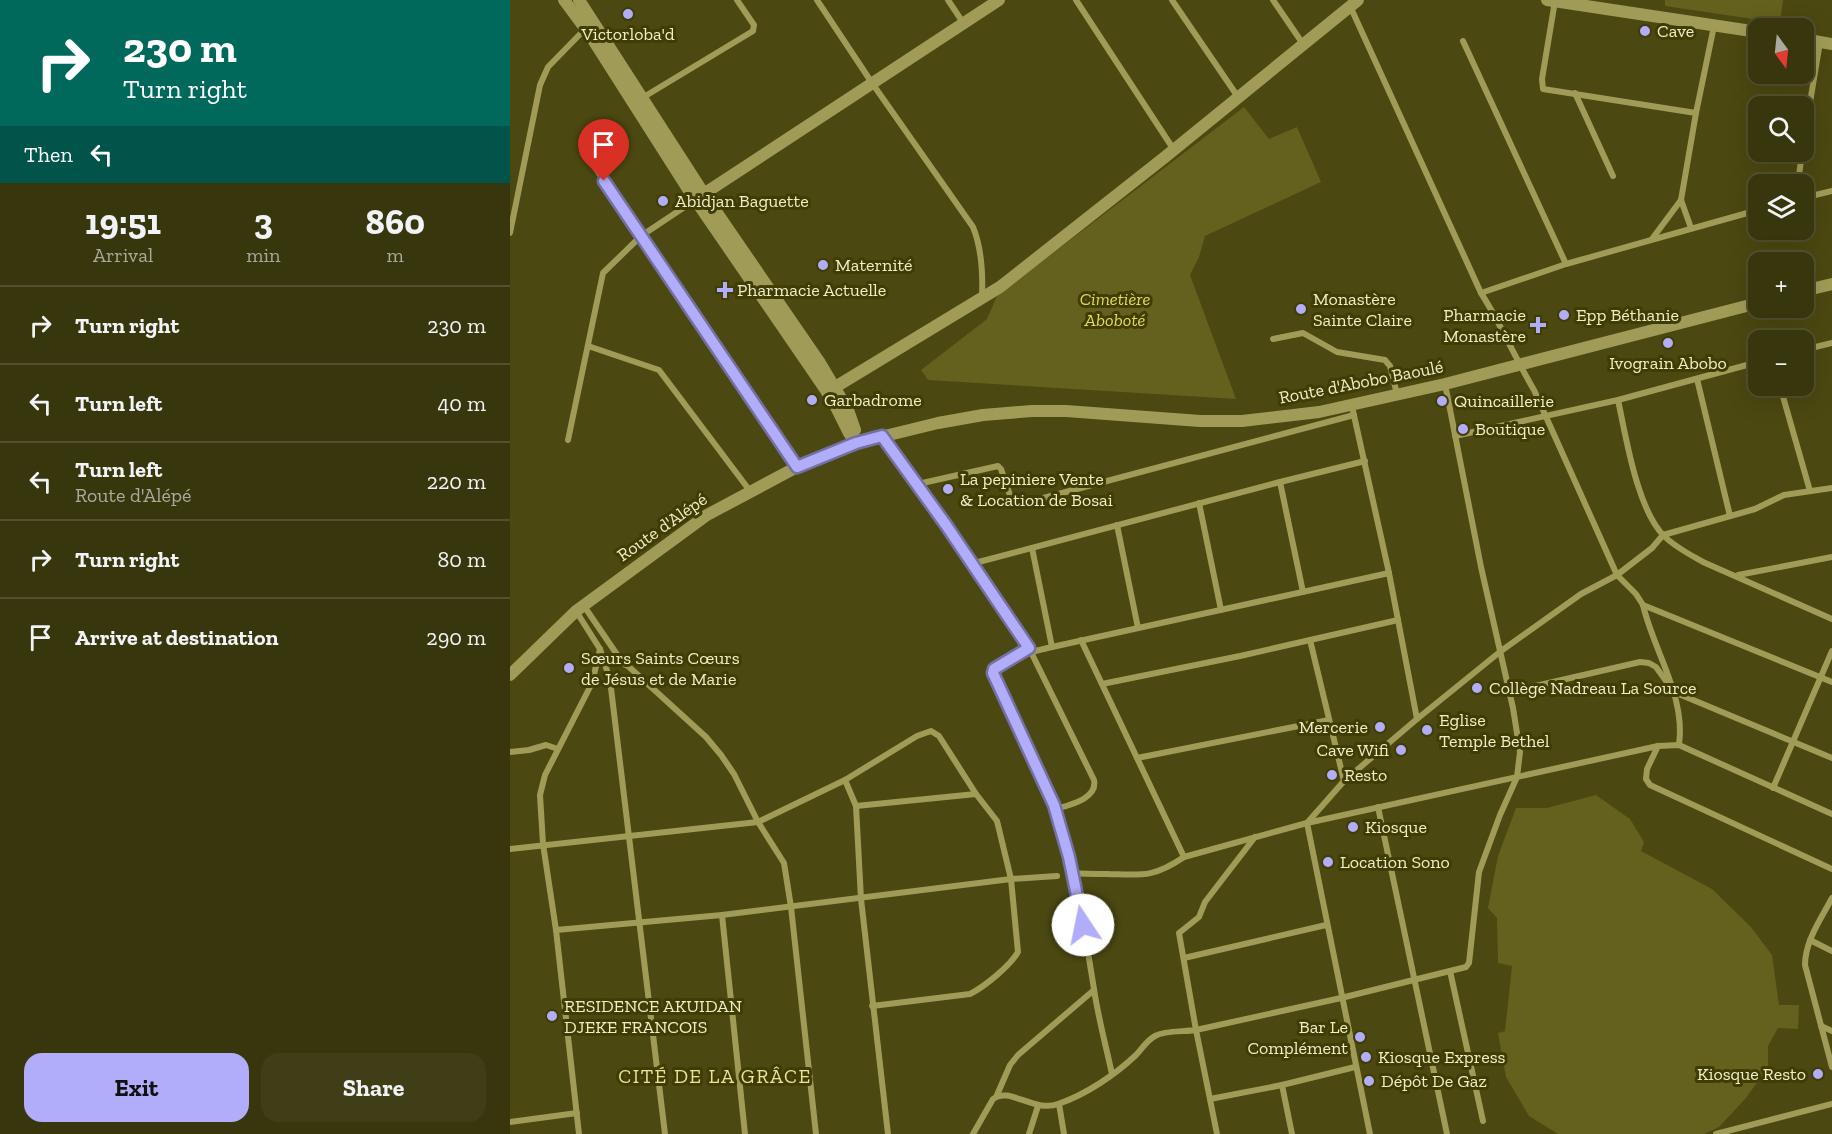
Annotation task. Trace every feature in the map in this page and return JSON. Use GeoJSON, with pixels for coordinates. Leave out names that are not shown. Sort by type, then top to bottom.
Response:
{"type":"FeatureCollection","features":[{"type":"Feature","properties":{"kind":"main road"},"geometry":{"type":"LineString","coordinates":[[564,0],[831,390],[855,429],[856,443]]}},
{"type":"Feature","properties":{"kind":"main road"},"geometry":{"type":"LineString","coordinates":[[579,0],[642,98],[700,197]]}},
{"type":"Feature","properties":{"kind":"main road"},"geometry":{"type":"LineString","coordinates":[[700,197],[999,0]]}},
{"type":"Feature","properties":{"kind":"main road"},"geometry":{"type":"LineString","coordinates":[[1551,1],[1748,30]]}},
{"type":"Feature","properties":{"kind":"main road"},"geometry":{"type":"LineString","coordinates":[[831,390],[1000,287],[1174,150],[1353,2]]}},
{"type":"Feature","properties":{"kind":"main road"},"geometry":{"type":"LineString","coordinates":[[1814,288],[1832,284]]}},
{"type":"Feature","properties":{"kind":"main road","name":"Route d'Abobo Baoulé"},"geometry":{"type":"LineString","coordinates":[[856,443],[983,415],[1032,411],[1066,411],[1200,421],[1242,421],[1353,410],[1397,395],[1748,306]]}},
{"type":"Feature","properties":{"kind":"main road","name":"Route d'Alépé"},"geometry":{"type":"LineString","coordinates":[[510,675],[580,608],[707,515],[797,467],[856,443]]}},
{"type":"Feature","properties":{"kind":"street"},"geometry":{"type":"LineString","coordinates":[[642,98],[753,31],[754,25],[737,0]]}},
{"type":"Feature","properties":{"kind":"street"},"geometry":{"type":"LineString","coordinates":[[817,0],[972,227],[982,265],[982,297]]}},
{"type":"Feature","properties":{"kind":"street"},"geometry":{"type":"LineString","coordinates":[[948,0],[964,24]]}},
{"type":"Feature","properties":{"kind":"street"},"geometry":{"type":"LineString","coordinates":[[1076,0],[1174,150]]}},
{"type":"Feature","properties":{"kind":"street"},"geometry":{"type":"LineString","coordinates":[[1173,0],[1238,97]]}},
{"type":"Feature","properties":{"kind":"street"},"geometry":{"type":"LineString","coordinates":[[1273,0],[1303,44]]}},
{"type":"Feature","properties":{"kind":"street"},"geometry":{"type":"LineString","coordinates":[[1551,1],[1542,79],[1543,89],[1696,113]]}},
{"type":"Feature","properties":{"kind":"street"},"geometry":{"type":"LineString","coordinates":[[1353,2],[1481,293],[1498,318],[1518,364],[1545,415],[1617,575],[1636,594],[1643,605],[1648,628],[1674,692],[1681,719],[1679,745]]}},
{"type":"Feature","properties":{"kind":"street"},"geometry":{"type":"LineString","coordinates":[[1653,239],[1681,200],[1714,25]]}},
{"type":"Feature","properties":{"kind":"street"},"geometry":{"type":"LineString","coordinates":[[510,233],[540,85],[548,67],[585,28]]}},
{"type":"Feature","properties":{"kind":"street"},"geometry":{"type":"LineString","coordinates":[[1463,41],[1566,264]]}},
{"type":"Feature","properties":{"kind":"street"},"geometry":{"type":"LineString","coordinates":[[1814,96],[1826,43]]}},
{"type":"Feature","properties":{"kind":"street"},"geometry":{"type":"LineString","coordinates":[[1575,93],[1613,176]]}},
{"type":"Feature","properties":{"kind":"street"},"geometry":{"type":"LineString","coordinates":[[592,163],[797,467]]}},
{"type":"Feature","properties":{"kind":"street"},"geometry":{"type":"LineString","coordinates":[[1814,195],[1832,191]]}},
{"type":"Feature","properties":{"kind":"street"},"geometry":{"type":"LineString","coordinates":[[568,440],[603,273],[641,236],[700,197]]}},
{"type":"Feature","properties":{"kind":"street"},"geometry":{"type":"LineString","coordinates":[[1681,200],[1691,228]]}},
{"type":"Feature","properties":{"kind":"street"},"geometry":{"type":"LineString","coordinates":[[1481,293],[1566,264],[1748,213]]}},
{"type":"Feature","properties":{"kind":"street"},"geometry":{"type":"LineString","coordinates":[[1273,339],[1303,333],[1337,352],[1385,360],[1390,366],[1397,395]]}},
{"type":"Feature","properties":{"kind":"street"},"geometry":{"type":"LineString","coordinates":[[1814,347],[1832,343]]}},
{"type":"Feature","properties":{"kind":"street"},"geometry":{"type":"LineString","coordinates":[[588,346],[659,370],[750,491]]}},
{"type":"Feature","properties":{"kind":"street"},"geometry":{"type":"LineString","coordinates":[[1455,436],[1618,400],[1748,365]]}},
{"type":"Feature","properties":{"kind":"street"},"geometry":{"type":"LineString","coordinates":[[1697,379],[1730,516]]}},
{"type":"Feature","properties":{"kind":"street"},"geometry":{"type":"LineString","coordinates":[[997,1095],[1007,1095],[1038,1106],[1047,1107],[1059,1104],[1112,1074],[1136,1055],[1152,1037],[1159,1034],[1196,1030],[1341,998],[1466,967],[1469,963],[1479,872],[1517,777],[1520,752],[1445,384]]}},
{"type":"Feature","properties":{"kind":"street"},"geometry":{"type":"LineString","coordinates":[[1783,396],[1810,491]]}},
{"type":"Feature","properties":{"kind":"street"},"geometry":{"type":"LineString","coordinates":[[1618,400],[1631,463],[1640,491],[1663,535],[1682,551],[1703,562],[1832,619]]}},
{"type":"Feature","properties":{"kind":"street"},"geometry":{"type":"LineString","coordinates":[[918,484],[998,466],[1012,501],[1021,504],[1353,410],[1389,573],[1417,719]]}},
{"type":"Feature","properties":{"kind":"street"},"geometry":{"type":"LineString","coordinates":[[882,436],[918,484],[1030,650],[1095,786],[1088,796],[1056,809]]}},
{"type":"Feature","properties":{"kind":"street"},"geometry":{"type":"LineString","coordinates":[[971,564],[1365,461]]}},
{"type":"Feature","properties":{"kind":"street"},"geometry":{"type":"LineString","coordinates":[[1280,482],[1303,592]]}},
{"type":"Feature","properties":{"kind":"street"},"geometry":{"type":"LineString","coordinates":[[1307,823],[1344,781],[1501,651],[1581,594],[1617,575],[1653,548],[1663,535],[1755,509],[1784,495],[1832,488]]}},
{"type":"Feature","properties":{"kind":"street"},"geometry":{"type":"LineString","coordinates":[[1199,503],[1221,610]]}},
{"type":"Feature","properties":{"kind":"street"},"geometry":{"type":"LineString","coordinates":[[1117,525],[1138,628]]}},
{"type":"Feature","properties":{"kind":"street"},"geometry":{"type":"LineString","coordinates":[[1032,548],[1052,647]]}},
{"type":"Feature","properties":{"kind":"street"},"geometry":{"type":"LineString","coordinates":[[1738,576],[1832,557]]}},
{"type":"Feature","properties":{"kind":"street"},"geometry":{"type":"LineString","coordinates":[[1112,1074],[1073,873],[1056,809],[993,673],[994,669],[1030,650],[1389,573]]}},
{"type":"Feature","properties":{"kind":"street"},"geometry":{"type":"LineString","coordinates":[[1643,605],[1832,682]]}},
{"type":"Feature","properties":{"kind":"street"},"geometry":{"type":"LineString","coordinates":[[580,608],[618,656],[610,677]]}},
{"type":"Feature","properties":{"kind":"street"},"geometry":{"type":"LineString","coordinates":[[580,608],[600,649],[610,677],[665,1134]]}},
{"type":"Feature","properties":{"kind":"street"},"geometry":{"type":"LineString","coordinates":[[1102,684],[1398,620]]}},
{"type":"Feature","properties":{"kind":"street"},"geometry":{"type":"LineString","coordinates":[[1081,640],[1184,857]]}},
{"type":"Feature","properties":{"kind":"street"},"geometry":{"type":"LineString","coordinates":[[1310,640],[1344,781]]}},
{"type":"Feature","properties":{"kind":"street"},"geometry":{"type":"LineString","coordinates":[[579,1134],[556,930],[543,844],[540,795],[558,749],[592,683],[600,649],[606,641]]}},
{"type":"Feature","properties":{"kind":"street"},"geometry":{"type":"LineString","coordinates":[[1773,788],[1832,651]]}},
{"type":"Feature","properties":{"kind":"street"},"geometry":{"type":"LineString","coordinates":[[617,660],[628,666],[706,737],[734,774],[758,822],[784,862],[816,1134]]}},
{"type":"Feature","properties":{"kind":"street"},"geometry":{"type":"LineString","coordinates":[[1509,692],[1640,662],[1649,663],[1656,667],[1674,692],[1832,758]]}},
{"type":"Feature","properties":{"kind":"street"},"geometry":{"type":"LineString","coordinates":[[1137,758],[1329,720]]}},
{"type":"Feature","properties":{"kind":"street"},"geometry":{"type":"LineString","coordinates":[[510,849],[758,822],[845,780],[917,736],[931,731],[939,736],[976,794],[997,821],[1011,879],[1019,948],[1012,961],[969,994],[872,1006]]}},
{"type":"Feature","properties":{"kind":"street"},"geometry":{"type":"LineString","coordinates":[[510,752],[546,745],[558,749]]}},
{"type":"Feature","properties":{"kind":"street"},"geometry":{"type":"LineString","coordinates":[[1073,873],[1135,876],[1152,874],[1166,869],[1184,857],[1307,823],[1658,746],[1679,745],[1832,814]]}},
{"type":"Feature","properties":{"kind":"street"},"geometry":{"type":"LineString","coordinates":[[1658,746],[1647,769],[1646,779],[1650,785],[1832,869]]}},
{"type":"Feature","properties":{"kind":"street"},"geometry":{"type":"LineString","coordinates":[[845,780],[856,806],[861,899],[888,1134]]}},
{"type":"Feature","properties":{"kind":"street"},"geometry":{"type":"LineString","coordinates":[[856,806],[976,794]]}},
{"type":"Feature","properties":{"kind":"street"},"geometry":{"type":"LineString","coordinates":[[1378,807],[1447,1134]]}},
{"type":"Feature","properties":{"kind":"street"},"geometry":{"type":"LineString","coordinates":[[1307,823],[1370,1134]]}},
{"type":"Feature","properties":{"kind":"street"},"geometry":{"type":"LineString","coordinates":[[1218,1134],[1179,933],[1200,917],[1205,902],[1255,837]]}},
{"type":"Feature","properties":{"kind":"street"},"geometry":{"type":"LineString","coordinates":[[556,930],[722,915],[1011,879],[1057,876]]}},
{"type":"Feature","properties":{"kind":"street"},"geometry":{"type":"LineString","coordinates":[[1832,898],[1810,940],[1805,955],[1805,964],[1832,1067]]}},
{"type":"Feature","properties":{"kind":"street"},"geometry":{"type":"LineString","coordinates":[[722,915],[745,1134]]}},
{"type":"Feature","properties":{"kind":"street"},"geometry":{"type":"LineString","coordinates":[[1184,958],[1326,925]]}},
{"type":"Feature","properties":{"kind":"street"},"geometry":{"type":"LineString","coordinates":[[1810,940],[1832,951]]}},
{"type":"Feature","properties":{"kind":"street"},"geometry":{"type":"LineString","coordinates":[[1450,971],[1483,1121]]}},
{"type":"Feature","properties":{"kind":"street"},"geometry":{"type":"LineString","coordinates":[[973,1134],[997,1095],[1010,1065],[1018,1055],[1094,990]]}},
{"type":"Feature","properties":{"kind":"street"},"geometry":{"type":"LineString","coordinates":[[1821,1026],[1832,1031]]}},
{"type":"Feature","properties":{"kind":"street"},"geometry":{"type":"LineString","coordinates":[[1210,1099],[1356,1067]]}},
{"type":"Feature","properties":{"kind":"street"},"geometry":{"type":"LineString","coordinates":[[1282,1085],[1292,1134]]}},
{"type":"Feature","properties":{"kind":"street"},"geometry":{"type":"LineString","coordinates":[[1059,1104],[1064,1134]]}},
{"type":"Feature","properties":{"kind":"street"},"geometry":{"type":"LineString","coordinates":[[1716,1134],[1832,1104]]}},
{"type":"Feature","properties":{"kind":"street"},"geometry":{"type":"LineString","coordinates":[[1029,1134],[1038,1106]]}},
{"type":"Feature","properties":{"kind":"street"},"geometry":{"type":"LineString","coordinates":[[510,1122],[577,1113]]}},
{"type":"Feature","properties":{"kind":"green space"},"geometry":{"type":"Polygon","coordinates":[[[1665,0],[1783,0],[1781,18],[1748,18],[1665,6],[1665,0]]]}},
{"type":"Feature","properties":{"kind":"green space","name":"Cimetière Aboboté"},"geometry":{"type":"Polygon","coordinates":[[[1244,107],[1269,139],[1297,127],[1321,182],[1205,236],[1199,257],[1190,275],[1236,399],[928,380],[921,370],[987,319],[997,296],[1244,107]]]}},
{"type":"Feature","properties":{"kind":"green space"},"geometry":{"type":"Polygon","coordinates":[[[1596,795],[1630,819],[1644,842],[1641,851],[1712,889],[1751,927],[1772,955],[1779,1005],[1799,1005],[1798,1029],[1778,1028],[1768,1046],[1768,1067],[1746,1098],[1719,1127],[1704,1134],[1558,1134],[1529,1116],[1506,1077],[1498,1033],[1505,1031],[1512,966],[1498,963],[1497,918],[1488,908],[1498,856],[1516,808],[1547,808],[1596,795]]]}},
{"type":"Feature","properties":{"kind":"place","name":"Victorloba'd"},"geometry":{"type":"Point","coordinates":[628,14]}},
{"type":"Feature","properties":{"kind":"place","name":"Cave"},"geometry":{"type":"Point","coordinates":[1645,31]}},
{"type":"Feature","properties":{"kind":"place","name":"Abidjan Baguette"},"geometry":{"type":"Point","coordinates":[663,201]}},
{"type":"Feature","properties":{"kind":"place","name":"Maternité"},"geometry":{"type":"Point","coordinates":[823,265]}},
{"type":"Feature","properties":{"kind":"place","name":"Pharmacie Actuelle"},"geometry":{"type":"Point","coordinates":[725,290]}},
{"type":"Feature","properties":{"kind":"place","name":"Monastère Sainte Claire"},"geometry":{"type":"Point","coordinates":[1301,309]}},
{"type":"Feature","properties":{"kind":"place","name":"Epp Béthanie"},"geometry":{"type":"Point","coordinates":[1564,315]}},
{"type":"Feature","properties":{"kind":"place","name":"Pharmacie Monastère"},"geometry":{"type":"Point","coordinates":[1538,325]}},
{"type":"Feature","properties":{"kind":"place","name":"Ivograin Abobo"},"geometry":{"type":"Point","coordinates":[1668,343]}},
{"type":"Feature","properties":{"kind":"place","name":"Garbadrome"},"geometry":{"type":"Point","coordinates":[812,400]}},
{"type":"Feature","properties":{"kind":"place","name":"Quincaillerie"},"geometry":{"type":"Point","coordinates":[1442,401]}},
{"type":"Feature","properties":{"kind":"place","name":"Boutique"},"geometry":{"type":"Point","coordinates":[1463,429]}},
{"type":"Feature","properties":{"kind":"place","name":"La pepiniere Vente & Location de Bosai"},"geometry":{"type":"Point","coordinates":[948,489]}},
{"type":"Feature","properties":{"kind":"place","name":"Sœurs Saints Cœurs de Jésus et de Marie"},"geometry":{"type":"Point","coordinates":[569,668]}},
{"type":"Feature","properties":{"kind":"place","name":"Collège Nadreau La Source"},"geometry":{"type":"Point","coordinates":[1477,688]}},
{"type":"Feature","properties":{"kind":"place","name":"Mercerie"},"geometry":{"type":"Point","coordinates":[1380,727]}},
{"type":"Feature","properties":{"kind":"place","name":"Eglise Temple Bethel"},"geometry":{"type":"Point","coordinates":[1427,730]}},
{"type":"Feature","properties":{"kind":"place","name":"Cave Wifi"},"geometry":{"type":"Point","coordinates":[1401,750]}},
{"type":"Feature","properties":{"kind":"place","name":"Resto"},"geometry":{"type":"Point","coordinates":[1332,775]}},
{"type":"Feature","properties":{"kind":"place","name":"Kiosque"},"geometry":{"type":"Point","coordinates":[1353,827]}},
{"type":"Feature","properties":{"kind":"place","name":"Location Sono"},"geometry":{"type":"Point","coordinates":[1328,862]}},
{"type":"Feature","properties":{"kind":"place","name":"RESIDENCE AKUIDAN DJEKE FRANCOIS"},"geometry":{"type":"Point","coordinates":[552,1016]}},
{"type":"Feature","properties":{"kind":"place","name":"Bar Le Complément"},"geometry":{"type":"Point","coordinates":[1360,1037]}},
{"type":"Feature","properties":{"kind":"place","name":"Kiosque Express"},"geometry":{"type":"Point","coordinates":[1366,1057]}},
{"type":"Feature","properties":{"kind":"place","name":"Kiosque Resto"},"geometry":{"type":"Point","coordinates":[1818,1074]}},
{"type":"Feature","properties":{"kind":"place","name":"Dépôt De Gaz"},"geometry":{"type":"Point","coordinates":[1369,1081]}},
{"type":"Feature","properties":{"kind":"district","name":"CITÉ DE LA GRÂCE"},"geometry":{"type":"Point","coordinates":[715,1076]}},
{"type":"Feature","properties":{"kind":"route"},"geometry":{"type":"LineString","coordinates":[[604,181],[797,467],[856,443],[882,436],[918,484],[1029,648],[994,669],[993,673],[1054,805],[1073,873],[1083,925]]}}]}
